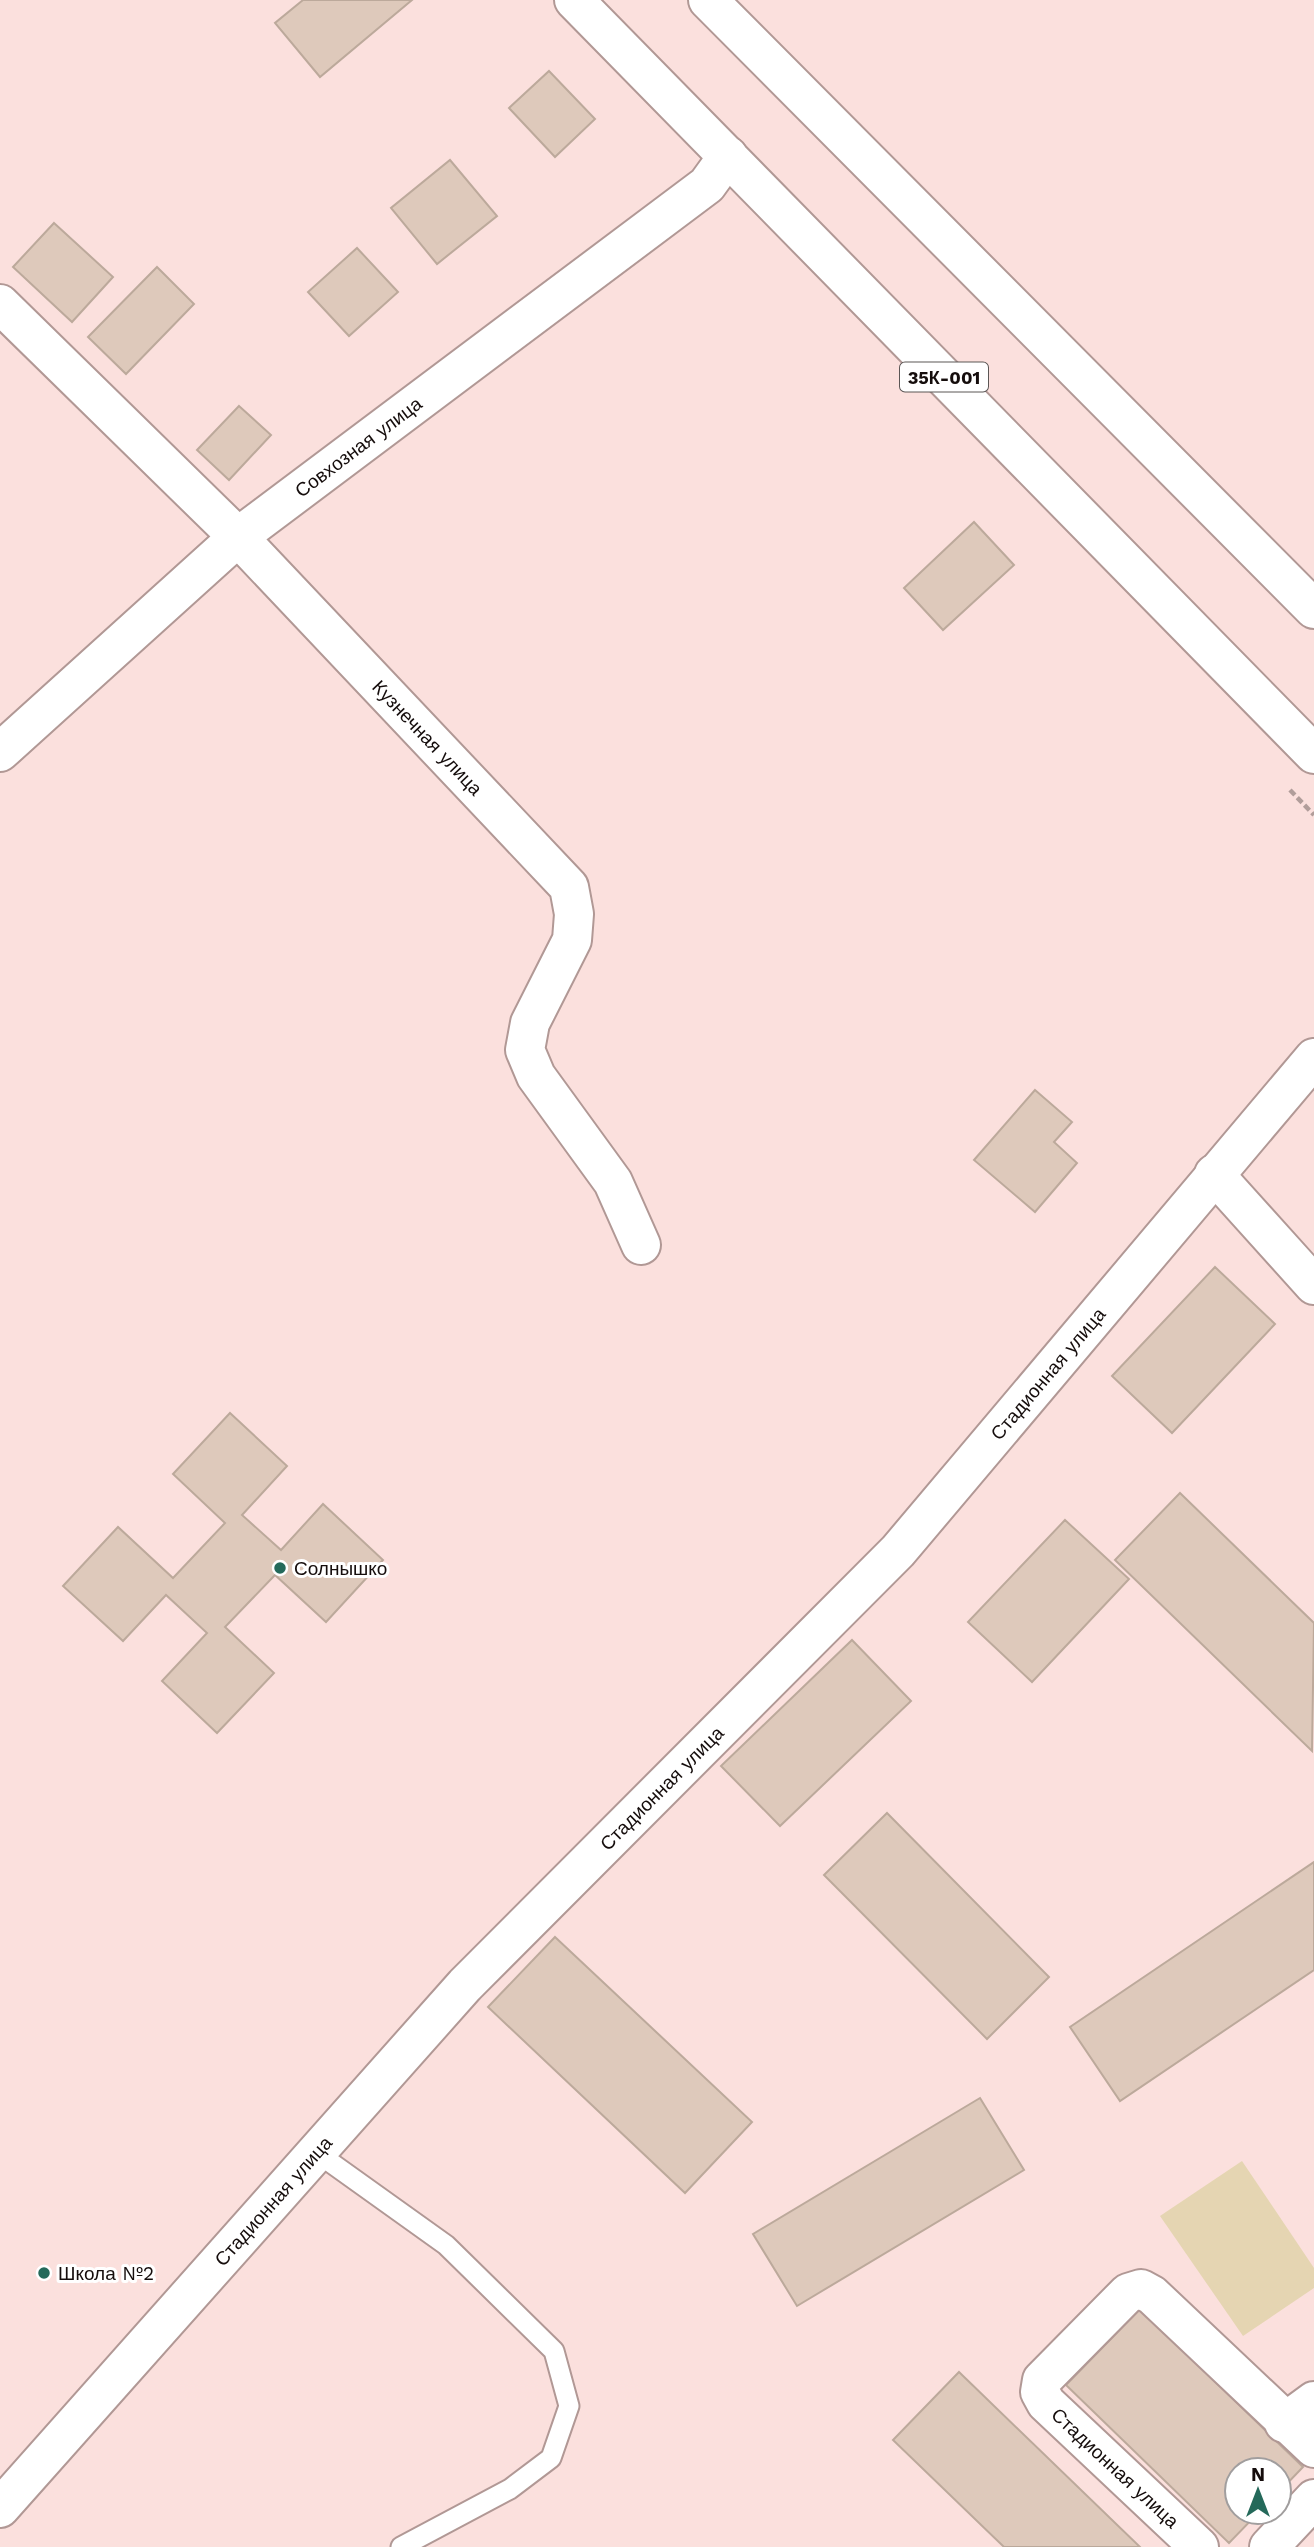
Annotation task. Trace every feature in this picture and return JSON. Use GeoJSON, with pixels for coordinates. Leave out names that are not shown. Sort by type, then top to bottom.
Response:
{"type":"FeatureCollection","features":[{"type":"Feature","properties":{"kind":"street","name":"35К-001"},"geometry":{"type":"LineString","coordinates":[[574,0],[1314,754]]}},
{"type":"Feature","properties":{"kind":"street"},"geometry":{"type":"LineString","coordinates":[[708,0],[1314,609]]}},
{"type":"Feature","properties":{"kind":"street","name":"Совхозная улица"},"geometry":{"type":"LineString","coordinates":[[0,752],[238,537],[707,185],[728,156]]}},
{"type":"Feature","properties":{"kind":"street","name":"Кузнечная улица"},"geometry":{"type":"LineString","coordinates":[[0,304],[238,537],[569,887],[574,914],[572,940],[530,1023],[525,1050],[536,1076],[613,1182],[641,1245]]}},
{"type":"Feature","properties":{"kind":"street","name":"Стадионная улица"},"geometry":{"type":"LineString","coordinates":[[0,2508],[465,1985],[898,1551],[1314,1058]]}},
{"type":"Feature","properties":{"kind":"street"},"geometry":{"type":"LineString","coordinates":[[1214,1174],[1314,1285]]}},
{"type":"Feature","properties":{"kind":"street","name":"Стадионная улица"},"geometry":{"type":"LineString","coordinates":[[1199,2547],[1046,2403],[1040,2392],[1042,2379],[1128,2292],[1141,2289],[1152,2295],[1299,2412],[1314,2448]]}},
{"type":"Feature","properties":{"kind":"street"},"geometry":{"type":"LineString","coordinates":[[1269,2547],[1314,2499]]}},
{"type":"Feature","properties":{"kind":"lane"},"geometry":{"type":"LineString","coordinates":[[316,2152],[446,2245],[554,2351],[569,2406],[551,2458],[510,2489],[401,2547]]}},
{"type":"Feature","properties":{"kind":"shaded area"},"geometry":{"type":"Polygon","coordinates":[[[1242,2161],[1314,2268],[1314,2288],[1243,2336],[1160,2216],[1242,2161]]]}},
{"type":"Feature","properties":{"kind":"building"},"geometry":{"type":"Polygon","coordinates":[[[303,0],[412,0],[320,77],[275,23],[303,0]]]}},
{"type":"Feature","properties":{"kind":"building"},"geometry":{"type":"Polygon","coordinates":[[[549,71],[595,119],[555,157],[509,108],[549,71]]]}},
{"type":"Feature","properties":{"kind":"building"},"geometry":{"type":"Polygon","coordinates":[[[450,160],[497,216],[437,264],[391,208],[450,160]]]}},
{"type":"Feature","properties":{"kind":"building"},"geometry":{"type":"Polygon","coordinates":[[[54,223],[113,277],[72,322],[13,267],[54,223]]]}},
{"type":"Feature","properties":{"kind":"building"},"geometry":{"type":"Polygon","coordinates":[[[357,248],[398,292],[349,336],[308,292],[357,248]]]}},
{"type":"Feature","properties":{"kind":"building"},"geometry":{"type":"Polygon","coordinates":[[[157,267],[194,304],[126,374],[88,337],[157,267]]]}},
{"type":"Feature","properties":{"kind":"building"},"geometry":{"type":"Polygon","coordinates":[[[239,406],[271,435],[229,480],[197,450],[239,406]]]}},
{"type":"Feature","properties":{"kind":"building"},"geometry":{"type":"Polygon","coordinates":[[[974,522],[1014,565],[943,630],[904,588],[974,522]]]}},
{"type":"Feature","properties":{"kind":"building"},"geometry":{"type":"Polygon","coordinates":[[[1035,1090],[1072,1122],[1054,1142],[1077,1163],[1035,1212],[974,1160],[1035,1090]]]}},
{"type":"Feature","properties":{"kind":"building"},"geometry":{"type":"Polygon","coordinates":[[[1215,1267],[1275,1324],[1172,1433],[1112,1376],[1215,1267]]]}},
{"type":"Feature","properties":{"kind":"building","name":"Солнышко"},"geometry":{"type":"Polygon","coordinates":[[[230,1413],[287,1466],[242,1515],[281,1550],[323,1504],[383,1560],[326,1622],[275,1575],[225,1627],[274,1673],[217,1733],[162,1681],[207,1633],[166,1595],[123,1641],[63,1586],[118,1527],[173,1578],[225,1523],[173,1474],[230,1413]]]}},
{"type":"Feature","properties":{"kind":"building"},"geometry":{"type":"Polygon","coordinates":[[[1180,1493],[1314,1623],[1312,1751],[1115,1560],[1180,1493]]]}},
{"type":"Feature","properties":{"kind":"building"},"geometry":{"type":"Polygon","coordinates":[[[1065,1520],[1129,1579],[1032,1682],[968,1622],[1065,1520]]]}},
{"type":"Feature","properties":{"kind":"building"},"geometry":{"type":"Polygon","coordinates":[[[852,1640],[911,1701],[780,1826],[721,1766],[852,1640]]]}},
{"type":"Feature","properties":{"kind":"building"},"geometry":{"type":"Polygon","coordinates":[[[887,1813],[1049,1977],[987,2039],[824,1875],[887,1813]]]}},
{"type":"Feature","properties":{"kind":"building"},"geometry":{"type":"Polygon","coordinates":[[[1314,1862],[1314,1970],[1120,2101],[1070,2027],[1314,1862]]]}},
{"type":"Feature","properties":{"kind":"building"},"geometry":{"type":"Polygon","coordinates":[[[555,1937],[752,2122],[685,2193],[488,2007],[555,1937]]]}},
{"type":"Feature","properties":{"kind":"building"},"geometry":{"type":"Polygon","coordinates":[[[980,2098],[1024,2170],[797,2306],[753,2234],[980,2098]]]}},
{"type":"Feature","properties":{"kind":"building"},"geometry":{"type":"Polygon","coordinates":[[[1140,2309],[1292,2456],[1223,2456],[1223,2526],[1245,2526],[1229,2543],[1066,2385],[1140,2309]]]}},
{"type":"Feature","properties":{"kind":"building"},"geometry":{"type":"Polygon","coordinates":[[[959,2372],[1140,2547],[1004,2547],[893,2440],[959,2372]]]}},
{"type":"Feature","properties":{"kind":"building"},"geometry":{"type":"Polygon","coordinates":[[[1293,2457],[1303,2467],[1293,2477],[1293,2457]]]}},
{"type":"Feature","properties":{"kind":"place","name":"Солнышко"},"geometry":{"type":"Point","coordinates":[280,1568]}},
{"type":"Feature","properties":{"kind":"place","name":"Школа №2"},"geometry":{"type":"Point","coordinates":[44,2273]}}]}
